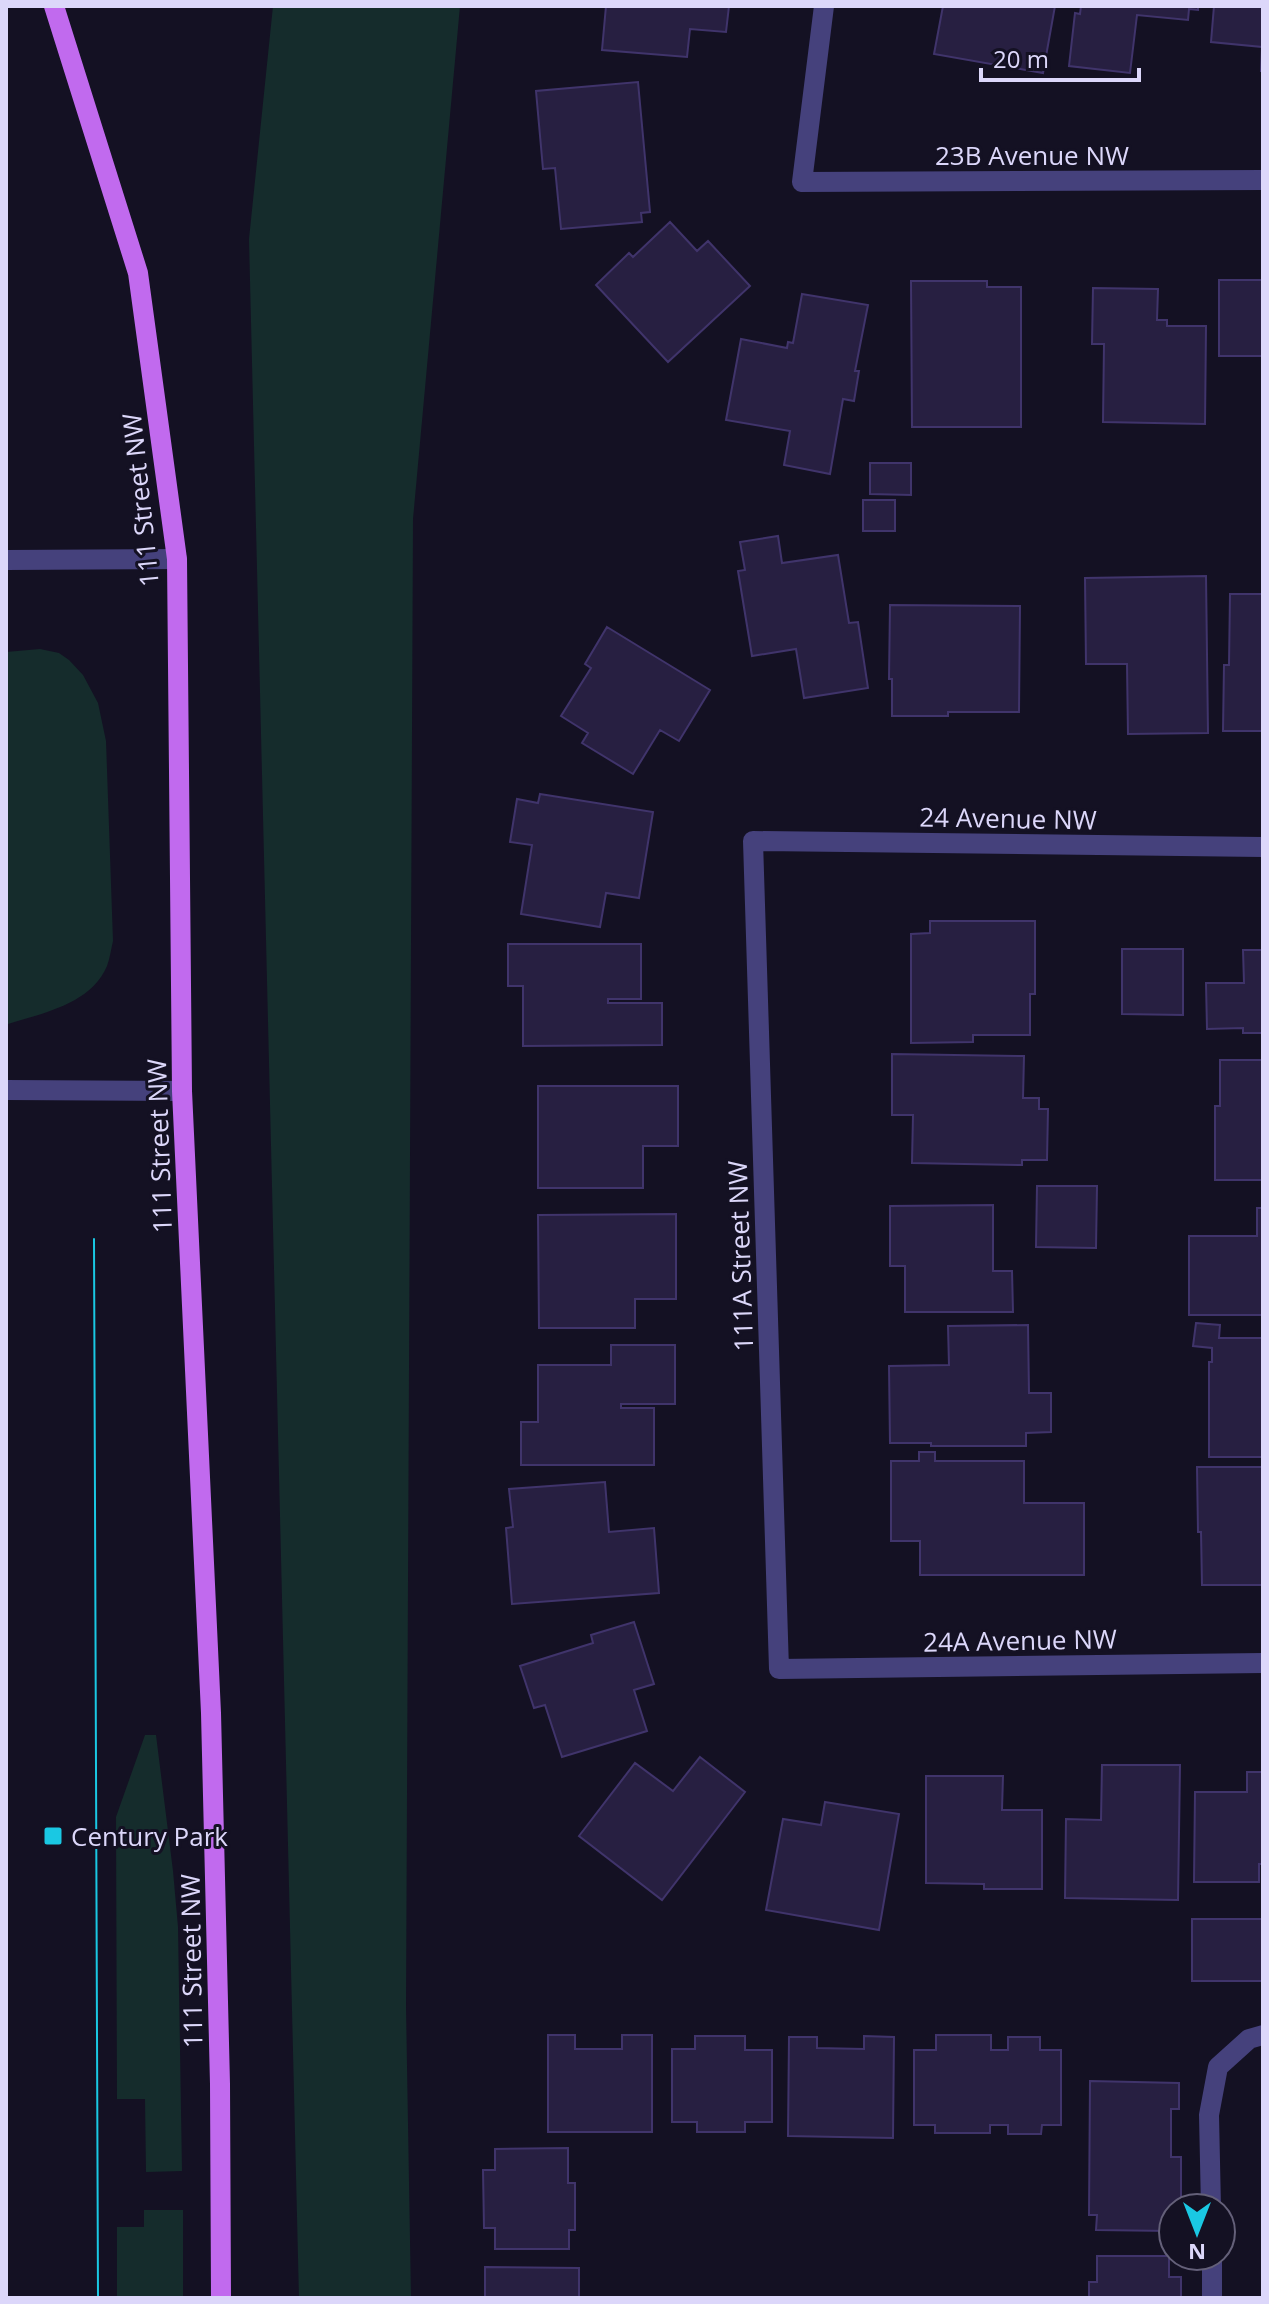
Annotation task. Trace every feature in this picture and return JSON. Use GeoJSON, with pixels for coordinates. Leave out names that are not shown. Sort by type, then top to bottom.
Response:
{"type":"FeatureCollection","features":[{"type":"Feature","properties":{"kind":"main road","name":"111 Street NW"},"geometry":{"type":"LineString","coordinates":[[54,6],[138,273],[177,559],[182,1091],[211,1713],[220,2084],[221,2298]]}},
{"type":"Feature","properties":{"kind":"street","name":"23B Avenue NW"},"geometry":{"type":"LineString","coordinates":[[824,6],[802,182],[1263,180]]}},
{"type":"Feature","properties":{"kind":"street"},"geometry":{"type":"LineString","coordinates":[[6,560],[177,559]]}},
{"type":"Feature","properties":{"kind":"street","name":"24 Avenue NW"},"geometry":{"type":"LineString","coordinates":[[753,841],[1263,847]]}},
{"type":"Feature","properties":{"kind":"street","name":"111A Street NW"},"geometry":{"type":"LineString","coordinates":[[753,841],[779,1669]]}},
{"type":"Feature","properties":{"kind":"street"},"geometry":{"type":"LineString","coordinates":[[6,1090],[182,1091]]}},
{"type":"Feature","properties":{"kind":"street","name":"24A Avenue NW"},"geometry":{"type":"LineString","coordinates":[[779,1669],[1263,1663]]}},
{"type":"Feature","properties":{"kind":"street"},"geometry":{"type":"LineString","coordinates":[[1211,2192],[1209,2115],[1218,2067],[1249,2039],[1263,2035]]}},
{"type":"Feature","properties":{"kind":"street"},"geometry":{"type":"LineString","coordinates":[[1212,2272],[1212,2298]]}},
{"type":"Feature","properties":{"kind":"green space"},"geometry":{"type":"Polygon","coordinates":[[[273,6],[460,6],[413,519],[406,2007],[411,2298],[299,2298],[249,239],[273,6]]]}},
{"type":"Feature","properties":{"kind":"green space"},"geometry":{"type":"Polygon","coordinates":[[[40,649],[59,653],[69,660],[83,675],[98,703],[106,741],[113,941],[107,966],[90,990],[65,1005],[8,1024],[6,652],[40,649]]]}},
{"type":"Feature","properties":{"kind":"green space"},"geometry":{"type":"Polygon","coordinates":[[[145,1735],[156,1735],[178,1927],[182,2171],[146,2172],[145,2099],[117,2099],[116,1817],[145,1735]]]}},
{"type":"Feature","properties":{"kind":"green space"},"geometry":{"type":"Polygon","coordinates":[[[144,2210],[183,2210],[183,2298],[117,2298],[117,2227],[144,2227],[144,2210]]]}},
{"type":"Feature","properties":{"kind":"building"},"geometry":{"type":"Polygon","coordinates":[[[606,6],[729,6],[726,32],[690,29],[687,57],[602,50],[606,6]]]}},
{"type":"Feature","properties":{"kind":"building"},"geometry":{"type":"Polygon","coordinates":[[[943,6],[1055,6],[1043,73],[934,54],[943,6]]]}},
{"type":"Feature","properties":{"kind":"building"},"geometry":{"type":"Polygon","coordinates":[[[1081,6],[1198,6],[1198,10],[1189,9],[1188,20],[1137,15],[1130,73],[1069,66],[1075,13],[1080,14],[1081,6]]]}},
{"type":"Feature","properties":{"kind":"building"},"geometry":{"type":"Polygon","coordinates":[[[1214,6],[1263,6],[1263,71],[1262,47],[1211,42],[1214,6]]]}},
{"type":"Feature","properties":{"kind":"building"},"geometry":{"type":"Polygon","coordinates":[[[638,82],[650,212],[641,213],[642,222],[561,229],[555,168],[543,169],[536,91],[638,82]]]}},
{"type":"Feature","properties":{"kind":"building"},"geometry":{"type":"Polygon","coordinates":[[[670,222],[697,251],[708,241],[750,286],[668,362],[596,285],[629,253],[633,257],[670,222]]]}},
{"type":"Feature","properties":{"kind":"building"},"geometry":{"type":"Polygon","coordinates":[[[1219,280],[1263,280],[1263,356],[1219,356],[1219,280]]]}},
{"type":"Feature","properties":{"kind":"building"},"geometry":{"type":"Polygon","coordinates":[[[911,281],[987,281],[987,287],[1021,287],[1021,427],[912,427],[911,281]]]}},
{"type":"Feature","properties":{"kind":"building"},"geometry":{"type":"Polygon","coordinates":[[[1093,288],[1158,289],[1157,320],[1167,320],[1167,326],[1206,326],[1205,424],[1103,422],[1104,344],[1092,344],[1093,288]]]}},
{"type":"Feature","properties":{"kind":"building"},"geometry":{"type":"Polygon","coordinates":[[[802,294],[868,305],[855,371],[859,371],[854,401],[843,399],[830,474],[784,465],[790,431],[726,420],[741,339],[787,348],[788,342],[793,343],[802,294]]]}},
{"type":"Feature","properties":{"kind":"building"},"geometry":{"type":"Polygon","coordinates":[[[870,463],[911,463],[911,495],[870,494],[870,463]]]}},
{"type":"Feature","properties":{"kind":"building"},"geometry":{"type":"Polygon","coordinates":[[[863,500],[895,500],[895,531],[863,531],[863,500]]]}},
{"type":"Feature","properties":{"kind":"building"},"geometry":{"type":"Polygon","coordinates":[[[778,536],[782,563],[838,555],[849,623],[858,622],[868,688],[804,698],[796,649],[752,656],[738,571],[745,570],[740,542],[778,536]]]}},
{"type":"Feature","properties":{"kind":"building"},"geometry":{"type":"Polygon","coordinates":[[[1206,576],[1208,733],[1128,734],[1127,664],[1086,664],[1085,578],[1206,576]]]}},
{"type":"Feature","properties":{"kind":"building"},"geometry":{"type":"Polygon","coordinates":[[[1230,594],[1263,594],[1263,731],[1223,731],[1224,665],[1229,665],[1230,594]]]}},
{"type":"Feature","properties":{"kind":"building"},"geometry":{"type":"Polygon","coordinates":[[[890,605],[1020,606],[1019,712],[892,716],[890,605]]]}},
{"type":"Feature","properties":{"kind":"building"},"geometry":{"type":"Polygon","coordinates":[[[607,627],[710,690],[679,741],[660,730],[633,774],[582,743],[588,733],[561,716],[591,668],[585,664],[607,627]]]}},
{"type":"Feature","properties":{"kind":"building"},"geometry":{"type":"Polygon","coordinates":[[[540,794],[653,812],[639,898],[606,893],[600,927],[521,914],[532,845],[510,842],[517,799],[538,803],[540,794]]]}},
{"type":"Feature","properties":{"kind":"building"},"geometry":{"type":"Polygon","coordinates":[[[930,921],[1035,921],[1035,994],[1030,994],[1030,1035],[973,1035],[973,1042],[911,1043],[911,934],[930,933],[930,921]]]}},
{"type":"Feature","properties":{"kind":"building"},"geometry":{"type":"Polygon","coordinates":[[[508,944],[641,944],[641,999],[608,999],[608,1003],[662,1003],[662,1045],[523,1046],[523,986],[508,986],[508,944]]]}},
{"type":"Feature","properties":{"kind":"building"},"geometry":{"type":"Polygon","coordinates":[[[1122,949],[1183,949],[1183,1015],[1122,1014],[1122,949]]]}},
{"type":"Feature","properties":{"kind":"building"},"geometry":{"type":"Polygon","coordinates":[[[1243,950],[1263,950],[1263,1033],[1243,1033],[1243,1028],[1207,1029],[1206,983],[1244,983],[1243,950]]]}},
{"type":"Feature","properties":{"kind":"building"},"geometry":{"type":"Polygon","coordinates":[[[892,1054],[1024,1056],[1023,1098],[1039,1098],[1039,1109],[1048,1109],[1047,1160],[1022,1160],[1022,1165],[912,1163],[913,1115],[892,1115],[892,1054]]]}},
{"type":"Feature","properties":{"kind":"building"},"geometry":{"type":"Polygon","coordinates":[[[1220,1060],[1263,1060],[1263,1180],[1215,1180],[1215,1106],[1220,1106],[1220,1060]]]}},
{"type":"Feature","properties":{"kind":"building"},"geometry":{"type":"Polygon","coordinates":[[[538,1086],[678,1086],[678,1146],[643,1146],[643,1188],[538,1188],[538,1086]]]}},
{"type":"Feature","properties":{"kind":"building"},"geometry":{"type":"Polygon","coordinates":[[[1037,1186],[1097,1186],[1096,1248],[1036,1247],[1037,1186]]]}},
{"type":"Feature","properties":{"kind":"building"},"geometry":{"type":"Polygon","coordinates":[[[993,1205],[993,1271],[1012,1271],[1013,1312],[905,1312],[905,1266],[890,1266],[890,1206],[993,1205]]]}},
{"type":"Feature","properties":{"kind":"building"},"geometry":{"type":"Polygon","coordinates":[[[1257,1208],[1263,1208],[1263,1315],[1189,1315],[1189,1236],[1257,1236],[1257,1208]]]}},
{"type":"Feature","properties":{"kind":"building"},"geometry":{"type":"Polygon","coordinates":[[[676,1214],[676,1299],[635,1299],[635,1328],[539,1328],[538,1215],[676,1214]]]}},
{"type":"Feature","properties":{"kind":"building"},"geometry":{"type":"Polygon","coordinates":[[[1196,1323],[1220,1325],[1219,1338],[1263,1338],[1263,1457],[1209,1457],[1209,1362],[1212,1362],[1212,1348],[1193,1346],[1196,1323]]]}},
{"type":"Feature","properties":{"kind":"building"},"geometry":{"type":"Polygon","coordinates":[[[1028,1325],[1029,1393],[1051,1393],[1051,1432],[1026,1433],[1026,1446],[890,1443],[889,1366],[949,1365],[948,1326],[1028,1325]]]}},
{"type":"Feature","properties":{"kind":"building"},"geometry":{"type":"Polygon","coordinates":[[[611,1345],[675,1345],[675,1404],[621,1404],[621,1408],[654,1408],[654,1465],[521,1465],[521,1422],[538,1422],[538,1365],[611,1365],[611,1345]]]}},
{"type":"Feature","properties":{"kind":"building"},"geometry":{"type":"Polygon","coordinates":[[[919,1452],[935,1452],[935,1461],[1024,1461],[1024,1503],[1084,1503],[1084,1575],[920,1575],[920,1541],[891,1541],[891,1461],[919,1461],[919,1452]]]}},
{"type":"Feature","properties":{"kind":"building"},"geometry":{"type":"Polygon","coordinates":[[[1197,1467],[1263,1467],[1263,1585],[1202,1585],[1197,1467]]]}},
{"type":"Feature","properties":{"kind":"building"},"geometry":{"type":"Polygon","coordinates":[[[605,1482],[609,1532],[654,1528],[659,1593],[512,1604],[506,1528],[513,1527],[509,1489],[605,1482]]]}},
{"type":"Feature","properties":{"kind":"building"},"geometry":{"type":"Polygon","coordinates":[[[634,1622],[654,1684],[634,1690],[647,1731],[562,1757],[545,1705],[534,1708],[520,1666],[593,1643],[591,1635],[634,1622]]]}},
{"type":"Feature","properties":{"kind":"building"},"geometry":{"type":"Polygon","coordinates":[[[700,1757],[745,1792],[662,1900],[579,1836],[635,1763],[673,1791],[700,1757]]]}},
{"type":"Feature","properties":{"kind":"building"},"geometry":{"type":"Polygon","coordinates":[[[1102,1765],[1180,1765],[1178,1900],[1065,1898],[1066,1819],[1101,1820],[1102,1765]]]}},
{"type":"Feature","properties":{"kind":"building"},"geometry":{"type":"Polygon","coordinates":[[[1247,1772],[1263,1772],[1263,1864],[1259,1864],[1259,1882],[1194,1882],[1195,1792],[1247,1792],[1247,1772]]]}},
{"type":"Feature","properties":{"kind":"building"},"geometry":{"type":"Polygon","coordinates":[[[926,1776],[1003,1776],[1002,1810],[1042,1810],[1042,1889],[984,1889],[984,1884],[926,1883],[926,1776]]]}},
{"type":"Feature","properties":{"kind":"building"},"geometry":{"type":"Polygon","coordinates":[[[825,1802],[899,1814],[879,1930],[766,1910],[783,1819],[821,1825],[825,1802]]]}},
{"type":"Feature","properties":{"kind":"building"},"geometry":{"type":"Polygon","coordinates":[[[1192,1919],[1263,1919],[1263,1981],[1192,1981],[1192,1919]]]}},
{"type":"Feature","properties":{"kind":"building"},"geometry":{"type":"Polygon","coordinates":[[[548,2035],[575,2035],[575,2049],[622,2049],[622,2035],[652,2035],[652,2132],[548,2132],[548,2035]]]}},
{"type":"Feature","properties":{"kind":"building"},"geometry":{"type":"Polygon","coordinates":[[[936,2035],[991,2035],[991,2050],[1008,2050],[1008,2037],[1040,2037],[1040,2050],[1061,2050],[1061,2125],[1042,2125],[1041,2134],[1008,2134],[1008,2125],[990,2125],[990,2133],[935,2133],[935,2125],[914,2125],[914,2050],[936,2050],[936,2035]]]}},
{"type":"Feature","properties":{"kind":"building"},"geometry":{"type":"Polygon","coordinates":[[[695,2036],[745,2036],[745,2050],[772,2050],[772,2122],[745,2122],[745,2132],[697,2132],[697,2122],[672,2122],[672,2049],[695,2049],[695,2036]]]}},
{"type":"Feature","properties":{"kind":"building"},"geometry":{"type":"Polygon","coordinates":[[[864,2036],[894,2037],[893,2138],[788,2136],[789,2037],[817,2037],[817,2048],[864,2049],[864,2036]]]}},
{"type":"Feature","properties":{"kind":"building"},"geometry":{"type":"Polygon","coordinates":[[[1090,2081],[1179,2083],[1179,2109],[1171,2109],[1171,2157],[1181,2157],[1181,2192],[1157,2192],[1157,2231],[1096,2230],[1097,2215],[1089,2215],[1090,2081]]]}},
{"type":"Feature","properties":{"kind":"building"},"geometry":{"type":"Polygon","coordinates":[[[568,2148],[568,2183],[575,2183],[575,2230],[569,2230],[569,2249],[495,2249],[495,2228],[484,2228],[483,2170],[495,2170],[495,2149],[568,2148]]]}},
{"type":"Feature","properties":{"kind":"building"},"geometry":{"type":"Polygon","coordinates":[[[1097,2256],[1157,2256],[1157,2272],[1169,2272],[1169,2277],[1181,2277],[1181,2298],[1089,2298],[1089,2282],[1097,2282],[1097,2256]]]}},
{"type":"Feature","properties":{"kind":"building"},"geometry":{"type":"Polygon","coordinates":[[[485,2267],[579,2268],[579,2298],[485,2298],[485,2267]]]}},
{"type":"Feature","properties":{"kind":"tram line"},"geometry":{"type":"LineString","coordinates":[[94,1239],[98,2298]]}},
{"type":"Feature","properties":{"kind":"place","name":"Century Park"},"geometry":{"type":"Point","coordinates":[53,1836]}}]}
